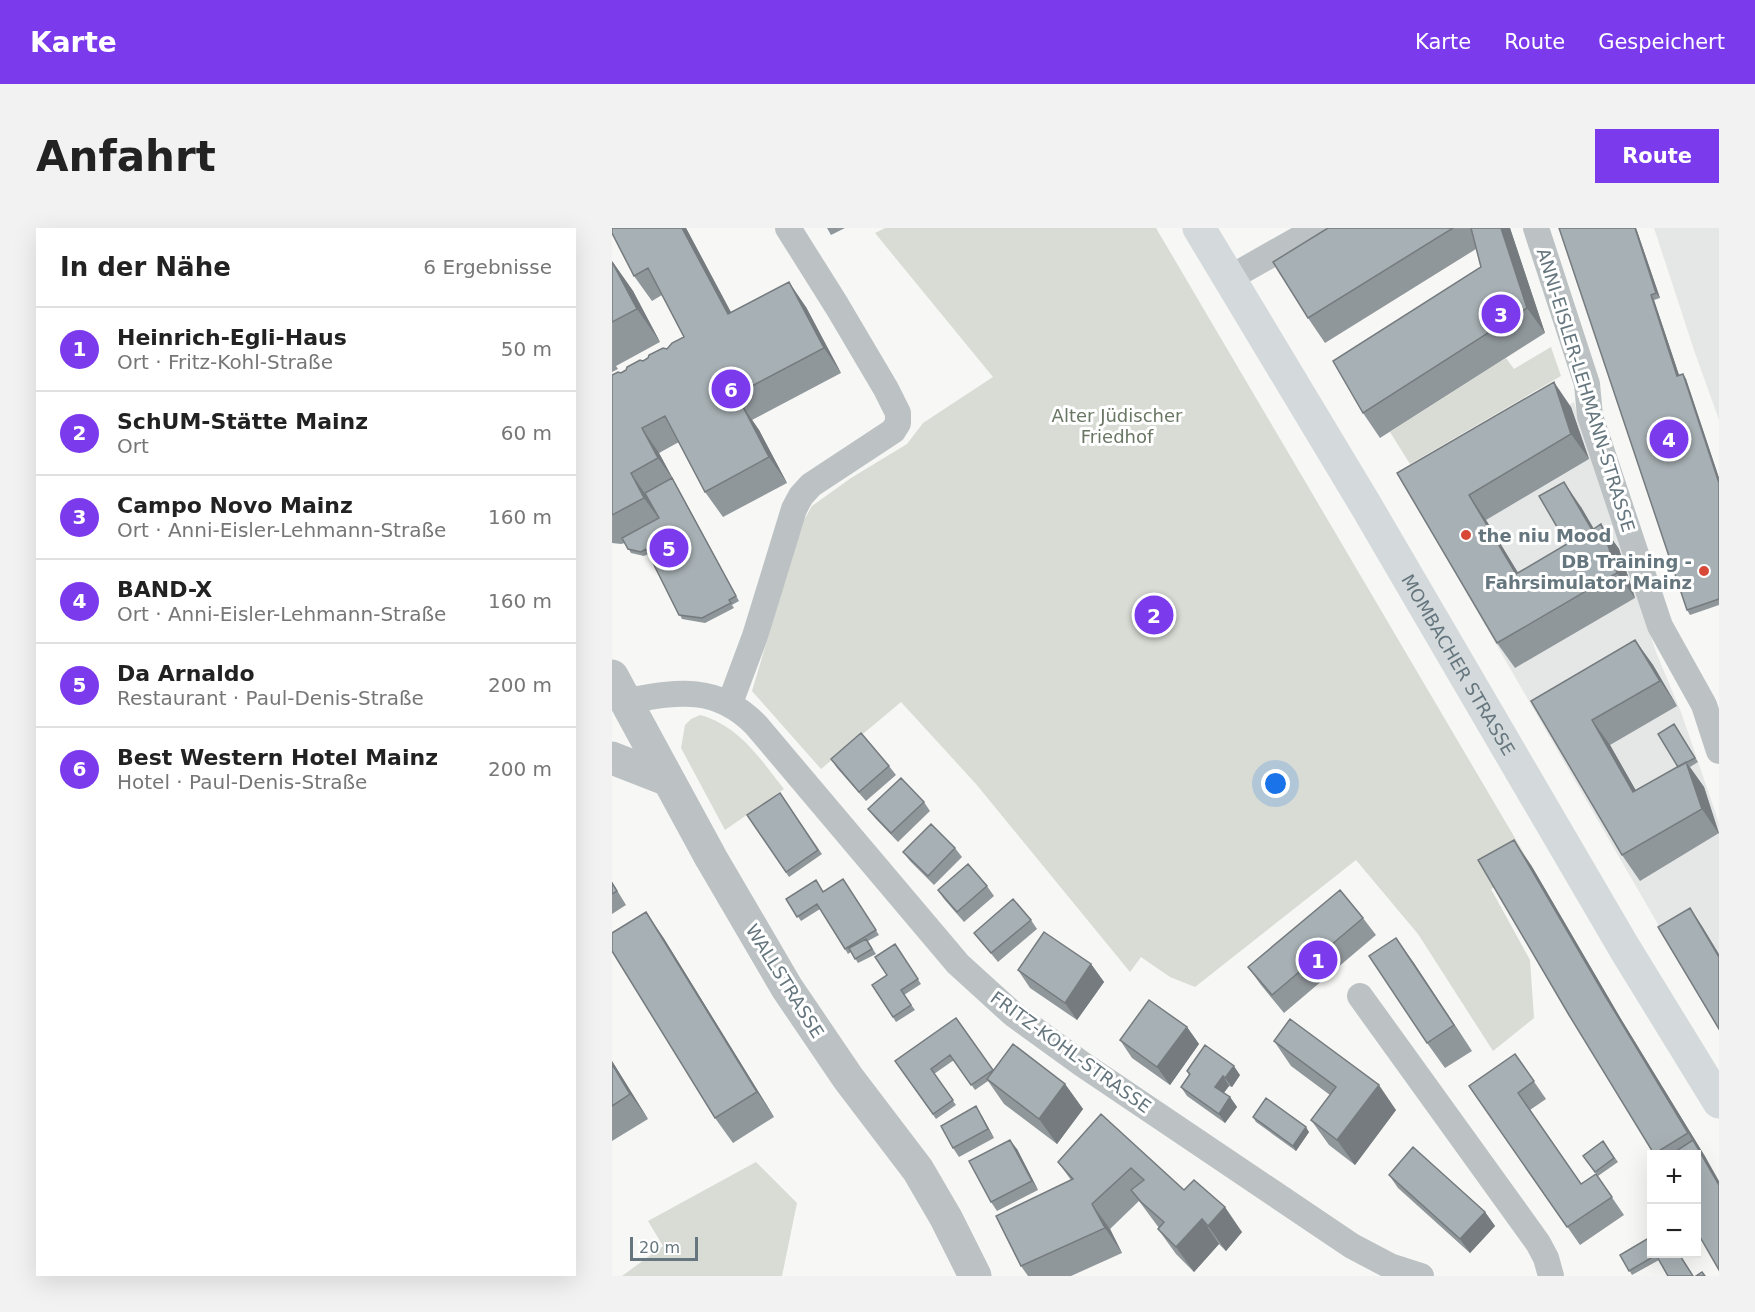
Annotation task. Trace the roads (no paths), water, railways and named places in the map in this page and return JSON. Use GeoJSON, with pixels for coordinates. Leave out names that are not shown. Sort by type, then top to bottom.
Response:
{"type":"FeatureCollection","features":[{"type":"Feature","properties":{"kind":"main road","name":"MOMBACHER STRASSE"},"geometry":{"type":"LineString","coordinates":[[1199,228],[1371,514],[1643,979],[1719,1102]]}},
{"type":"Feature","properties":{"kind":"street"},"geometry":{"type":"LineString","coordinates":[[730,703],[755,636],[794,509],[801,496],[811,485],[893,431],[898,423],[898,413],[886,389],[788,228]]}},
{"type":"Feature","properties":{"kind":"street"},"geometry":{"type":"LineString","coordinates":[[1228,279],[1318,228]]}},
{"type":"Feature","properties":{"kind":"street","name":"ANNI-EISLER-LEHMANN-STRASSE"},"geometry":{"type":"LineString","coordinates":[[1536,228],[1587,384],[1590,416],[1660,626],[1704,705],[1719,751]]}},
{"type":"Feature","properties":{"kind":"street","name":"FRITZ-KOHL-STRASSE"},"geometry":{"type":"LineString","coordinates":[[615,698],[692,693],[712,696],[730,703],[756,724],[958,964],[1013,1014],[1082,1064],[1352,1246],[1390,1266],[1421,1276]]}},
{"type":"Feature","properties":{"kind":"street","name":"WALLSTRASSE"},"geometry":{"type":"LineString","coordinates":[[615,698],[668,780],[787,988],[848,1078],[918,1170],[946,1218],[975,1276]]}},
{"type":"Feature","properties":{"kind":"street"},"geometry":{"type":"LineString","coordinates":[[612,758],[668,780]]}},
{"type":"Feature","properties":{"kind":"street"},"geometry":{"type":"LineString","coordinates":[[1360,996],[1538,1243],[1546,1258],[1551,1276]]}},
{"type":"Feature","properties":{"kind":"place","name":"Campo Novo Mainz"},"geometry":{"type":"Point","coordinates":[1501,314]}},
{"type":"Feature","properties":{"kind":"place","name":"Best Western Hotel Mainz"},"geometry":{"type":"Point","coordinates":[731,389]}},
{"type":"Feature","properties":{"kind":"place","name":"BAND-X"},"geometry":{"type":"Point","coordinates":[1669,439]}},
{"type":"Feature","properties":{"kind":"place","name":"the niu Mood"},"geometry":{"type":"Point","coordinates":[1466,535]}},
{"type":"Feature","properties":{"kind":"place","name":"Da Arnaldo"},"geometry":{"type":"Point","coordinates":[669,548]}},
{"type":"Feature","properties":{"kind":"place","name":"DB Training - Fahrsimulator Mainz"},"geometry":{"type":"Point","coordinates":[1704,571]}},
{"type":"Feature","properties":{"kind":"place","name":"SchUM-Stätte Mainz"},"geometry":{"type":"Point","coordinates":[1154,615]}},
{"type":"Feature","properties":{"kind":"place","name":"Heinrich-Egli-Haus"},"geometry":{"type":"Point","coordinates":[1318,960]}},
{"type":"Feature","properties":{"kind":"park label","name":"Alter Jüdischer Friedhof"},"geometry":{"type":"Point","coordinates":[1117,426]}}]}
